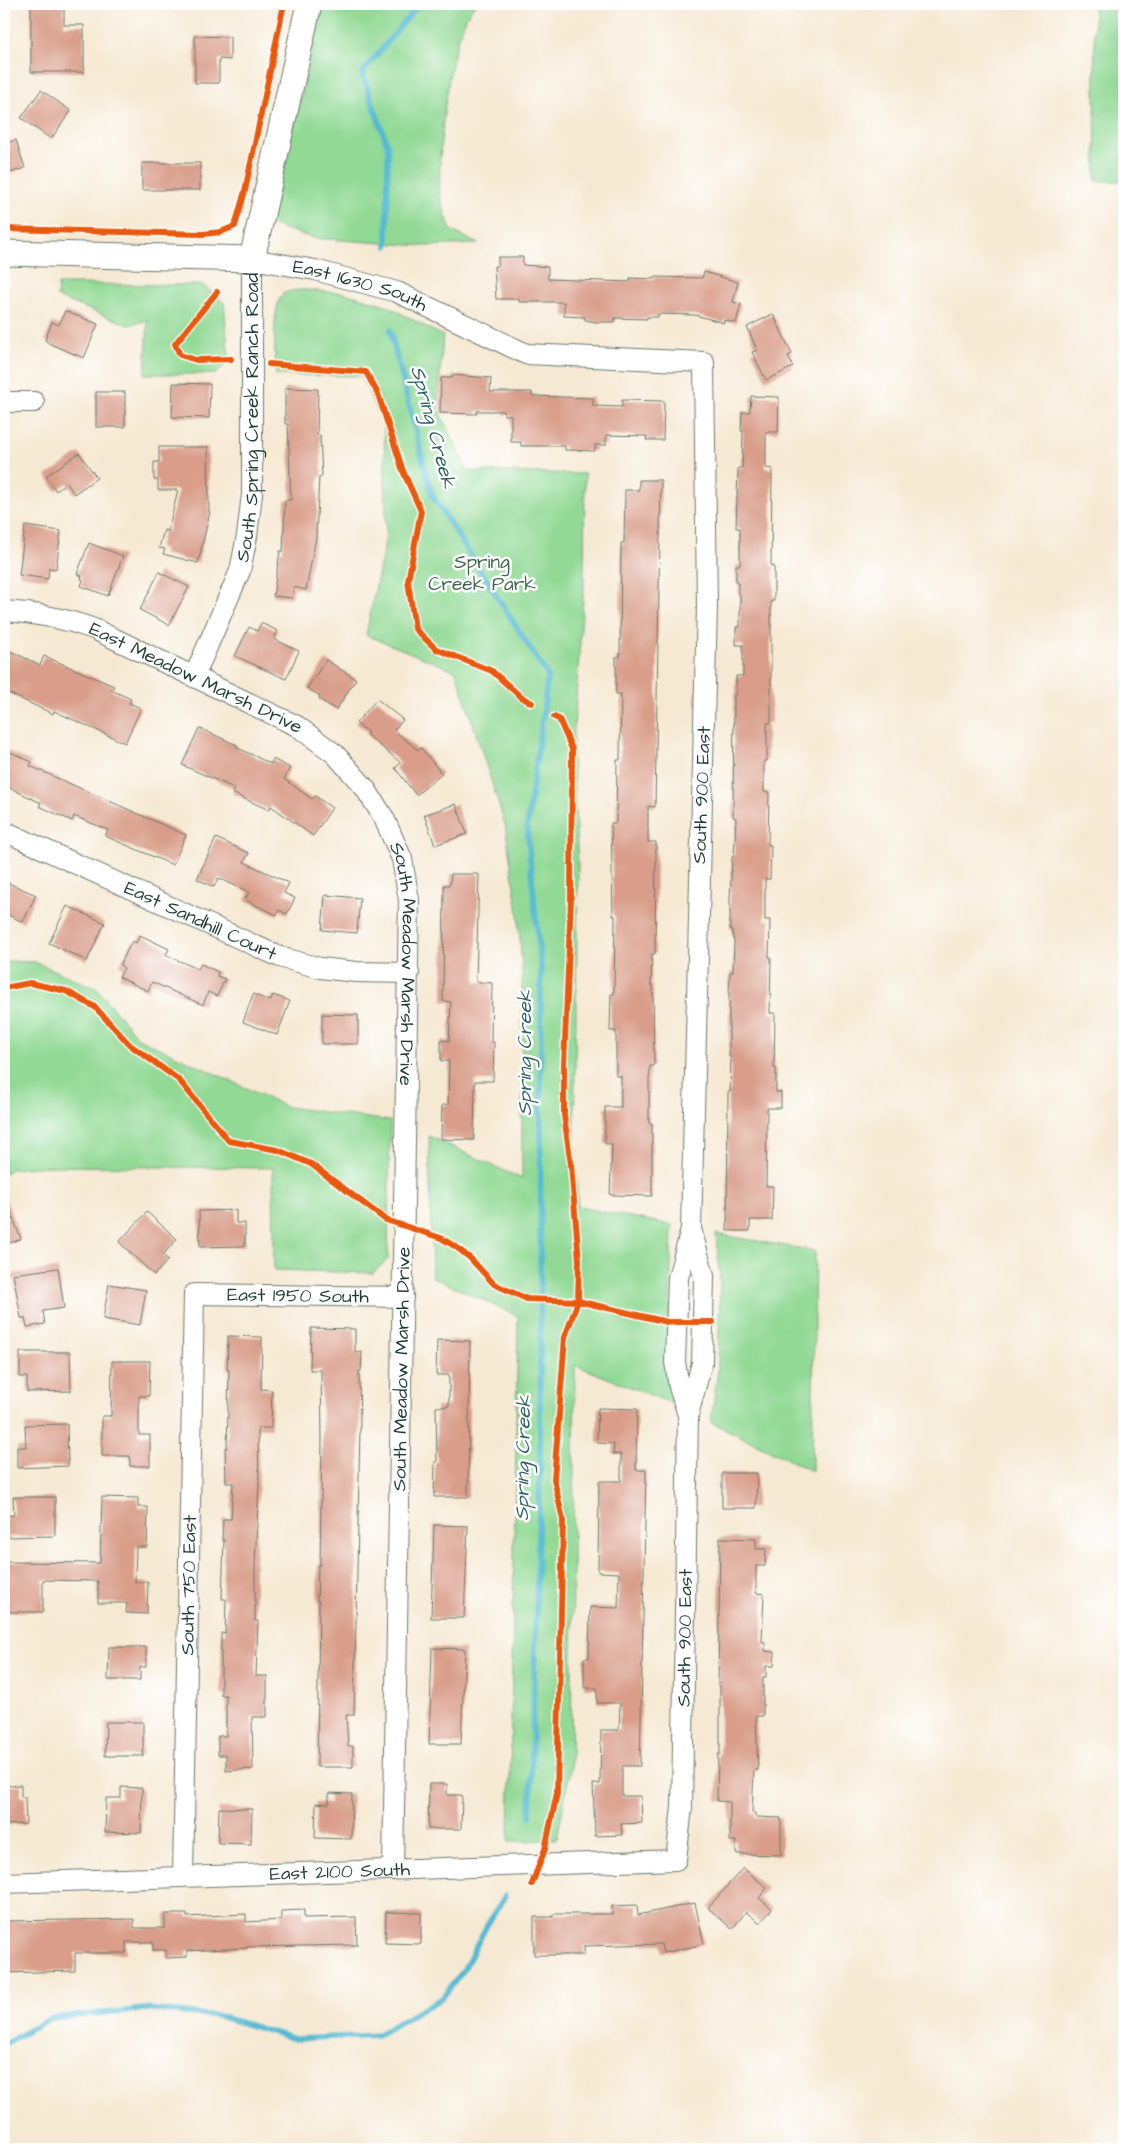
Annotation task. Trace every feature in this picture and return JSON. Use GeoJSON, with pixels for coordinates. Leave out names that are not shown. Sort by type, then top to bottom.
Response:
{"type":"FeatureCollection","features":[{"type":"Feature","properties":{"kind":"street","name":"South Spring Creek Ranch Road"},"geometry":{"type":"LineString","coordinates":[[194,677],[240,571],[247,536],[252,494],[252,259],[309,4]]}},
{"type":"Feature","properties":{"kind":"street","name":"East 1630 South"},"geometry":{"type":"LineString","coordinates":[[4,253],[252,259],[315,270],[397,292],[526,354],[704,362]]}},
{"type":"Feature","properties":{"kind":"street","name":"South 900 East"},"geometry":{"type":"LineString","coordinates":[[688,1415],[679,1387],[675,1362],[678,1278],[690,1229],[707,606],[704,362]]}},
{"type":"Feature","properties":{"kind":"street"},"geometry":{"type":"LineString","coordinates":[[4,402],[34,402]]}},
{"type":"Feature","properties":{"kind":"street","name":"East Meadow Marsh Drive"},"geometry":{"type":"LineString","coordinates":[[4,611],[36,613],[71,620],[94,629],[297,726],[335,754],[365,788]]}},
{"type":"Feature","properties":{"kind":"street","name":"South Meadow Marsh Drive"},"geometry":{"type":"LineString","coordinates":[[365,788],[384,818],[402,859],[409,900],[393,1870]]}},
{"type":"Feature","properties":{"kind":"street","name":"East Sandhill Court"},"geometry":{"type":"LineString","coordinates":[[4,831],[280,958],[320,968],[356,972],[409,973]]}},
{"type":"Feature","properties":{"kind":"street","name":"South 900 East"},"geometry":{"type":"LineString","coordinates":[[676,1860],[682,1807],[688,1415],[702,1364],[703,1322],[704,1276],[690,1229]]}},
{"type":"Feature","properties":{"kind":"street","name":"East 1950 South"},"geometry":{"type":"LineString","coordinates":[[194,1294],[403,1297]]}},
{"type":"Feature","properties":{"kind":"street","name":"South 750 East"},"geometry":{"type":"LineString","coordinates":[[183,1876],[194,1294]]}},
{"type":"Feature","properties":{"kind":"street","name":"East 2100 South"},"geometry":{"type":"LineString","coordinates":[[4,1883],[676,1860]]}},
{"type":"Feature","properties":{"kind":"green space"},"geometry":{"type":"Polygon","coordinates":[[[323,4],[476,4],[467,17],[452,64],[443,123],[440,193],[451,230],[478,244],[423,246],[313,238],[270,224],[323,4]]]}},
{"type":"Feature","properties":{"kind":"green space"},"geometry":{"type":"Polygon","coordinates":[[[1094,4],[1124,4],[1124,181],[1096,181],[1094,4]]]}},
{"type":"Feature","properties":{"kind":"green space"},"geometry":{"type":"Polygon","coordinates":[[[58,284],[203,285],[224,303],[229,361],[216,374],[145,374],[148,320],[129,325],[57,297],[58,284]]]}},
{"type":"Feature","properties":{"kind":"green space","name":"Spring Creek Park"},"geometry":{"type":"Polygon","coordinates":[[[306,290],[344,293],[386,305],[443,336],[437,413],[440,413],[468,471],[585,474],[584,586],[572,754],[578,866],[574,1143],[578,1207],[672,1225],[668,1376],[673,1404],[575,1365],[571,1766],[557,1839],[509,1842],[518,1316],[432,1277],[429,1136],[522,1179],[522,969],[518,913],[505,824],[456,671],[366,635],[386,536],[384,425],[361,376],[276,375],[275,320],[279,300],[283,294],[288,292],[306,290]]]}},
{"type":"Feature","properties":{"kind":"green space"},"geometry":{"type":"Polygon","coordinates":[[[4,961],[35,962],[97,989],[138,1038],[287,1107],[390,1121],[388,1259],[373,1273],[274,1270],[273,1168],[53,1166],[11,1169],[4,1174],[4,961]]]}},
{"type":"Feature","properties":{"kind":"green space"},"geometry":{"type":"Polygon","coordinates":[[[716,1234],[815,1251],[812,1471],[711,1422],[718,1369],[720,1279],[716,1234]]]}},
{"type":"Feature","properties":{"kind":"building"},"geometry":{"type":"Polygon","coordinates":[[[31,4],[64,4],[64,25],[84,25],[84,72],[31,72],[31,4]]]}},
{"type":"Feature","properties":{"kind":"building"},"geometry":{"type":"Polygon","coordinates":[[[195,36],[230,37],[230,60],[219,59],[219,83],[195,83],[195,36]]]}},
{"type":"Feature","properties":{"kind":"building"},"geometry":{"type":"Polygon","coordinates":[[[41,90],[71,111],[51,139],[21,118],[41,90]]]}},
{"type":"Feature","properties":{"kind":"building"},"geometry":{"type":"Polygon","coordinates":[[[16,140],[25,168],[4,175],[4,143],[16,140]]]}},
{"type":"Feature","properties":{"kind":"building"},"geometry":{"type":"Polygon","coordinates":[[[142,163],[200,163],[200,190],[142,190],[142,163]]]}},
{"type":"Feature","properties":{"kind":"building"},"geometry":{"type":"Polygon","coordinates":[[[498,257],[523,257],[523,265],[548,267],[548,279],[630,282],[630,278],[702,278],[704,272],[738,282],[733,302],[741,304],[736,323],[724,320],[724,323],[695,315],[658,314],[658,317],[647,317],[647,319],[615,318],[615,322],[596,322],[585,320],[585,317],[564,316],[564,302],[519,302],[519,299],[496,299],[494,266],[498,266],[498,257]]]}},
{"type":"Feature","properties":{"kind":"building"},"geometry":{"type":"Polygon","coordinates":[[[65,311],[98,324],[84,358],[50,344],[45,340],[52,322],[59,325],[65,311]]]}},
{"type":"Feature","properties":{"kind":"building"},"geometry":{"type":"Polygon","coordinates":[[[773,314],[792,354],[788,356],[793,367],[766,380],[752,352],[757,350],[747,327],[773,314]]]}},
{"type":"Feature","properties":{"kind":"building"},"geometry":{"type":"Polygon","coordinates":[[[452,375],[491,378],[490,392],[532,392],[532,396],[593,398],[593,406],[622,407],[622,400],[664,401],[663,440],[646,440],[647,436],[606,435],[606,445],[595,445],[595,451],[565,450],[565,446],[521,446],[521,442],[511,442],[511,415],[504,415],[504,411],[477,411],[477,414],[440,413],[441,378],[452,378],[452,375]]]}},
{"type":"Feature","properties":{"kind":"building"},"geometry":{"type":"Polygon","coordinates":[[[173,383],[210,384],[209,418],[172,417],[173,383]]]}},
{"type":"Feature","properties":{"kind":"building"},"geometry":{"type":"Polygon","coordinates":[[[285,388],[318,389],[317,435],[320,435],[322,477],[319,477],[316,537],[306,590],[294,587],[292,598],[273,596],[280,551],[283,551],[285,500],[291,500],[288,424],[285,424],[285,388]]]}},
{"type":"Feature","properties":{"kind":"building"},"geometry":{"type":"Polygon","coordinates":[[[96,392],[125,392],[125,427],[96,427],[96,392]]]}},
{"type":"Feature","properties":{"kind":"building"},"geometry":{"type":"Polygon","coordinates":[[[751,396],[779,397],[778,432],[766,432],[766,468],[772,469],[771,566],[774,566],[774,601],[771,601],[771,723],[767,723],[767,761],[764,761],[764,792],[769,792],[768,845],[771,845],[770,879],[765,879],[765,920],[770,920],[770,1013],[775,1013],[774,1068],[776,1068],[776,1092],[781,1092],[781,1108],[767,1108],[766,1186],[773,1186],[772,1220],[750,1220],[750,1231],[727,1231],[728,1092],[730,1092],[731,1057],[729,1057],[729,993],[730,972],[733,972],[734,943],[732,929],[730,929],[730,899],[736,818],[733,817],[734,695],[736,694],[736,676],[743,676],[743,645],[736,645],[736,627],[740,627],[740,595],[738,595],[738,583],[736,583],[736,565],[740,565],[740,528],[736,528],[738,468],[742,468],[742,412],[750,412],[751,396]]]}},
{"type":"Feature","properties":{"kind":"building"},"geometry":{"type":"Polygon","coordinates":[[[159,447],[208,447],[210,512],[198,563],[163,554],[165,549],[159,548],[164,530],[168,531],[178,490],[158,490],[158,480],[154,480],[154,462],[159,462],[159,447]]]}},
{"type":"Feature","properties":{"kind":"building"},"geometry":{"type":"Polygon","coordinates":[[[79,453],[97,478],[74,494],[67,483],[56,491],[46,476],[79,453]]]}},
{"type":"Feature","properties":{"kind":"building"},"geometry":{"type":"Polygon","coordinates":[[[639,480],[661,480],[655,807],[648,806],[648,842],[656,842],[655,954],[652,954],[651,985],[653,985],[654,1066],[650,1066],[649,1081],[649,1123],[652,1123],[652,1196],[610,1195],[612,1144],[605,1144],[605,1107],[621,1107],[621,1076],[616,1076],[616,1031],[610,1031],[611,994],[614,994],[615,916],[613,916],[611,823],[616,823],[617,760],[620,760],[621,694],[616,694],[616,657],[620,657],[621,543],[624,543],[625,490],[639,490],[639,480]]]}},
{"type":"Feature","properties":{"kind":"building"},"geometry":{"type":"Polygon","coordinates":[[[25,526],[61,531],[56,569],[49,568],[48,579],[19,575],[25,526]]]}},
{"type":"Feature","properties":{"kind":"building"},"geometry":{"type":"Polygon","coordinates":[[[89,543],[123,556],[108,596],[81,586],[82,576],[77,574],[89,543]]]}},
{"type":"Feature","properties":{"kind":"building"},"geometry":{"type":"Polygon","coordinates":[[[159,572],[189,587],[169,625],[140,610],[159,572]]]}},
{"type":"Feature","properties":{"kind":"building"},"geometry":{"type":"Polygon","coordinates":[[[261,623],[278,631],[274,639],[299,651],[286,679],[235,656],[249,627],[257,631],[261,623]]]}},
{"type":"Feature","properties":{"kind":"building"},"geometry":{"type":"Polygon","coordinates":[[[8,650],[40,665],[44,656],[114,686],[111,690],[131,699],[129,703],[141,708],[125,743],[54,711],[53,714],[4,691],[4,660],[8,650]]]}},
{"type":"Feature","properties":{"kind":"building"},"geometry":{"type":"Polygon","coordinates":[[[326,660],[356,679],[336,710],[319,699],[320,696],[307,688],[326,660]]]}},
{"type":"Feature","properties":{"kind":"building"},"geometry":{"type":"Polygon","coordinates":[[[377,699],[403,720],[394,730],[418,750],[421,748],[442,774],[416,795],[395,768],[401,763],[366,734],[368,732],[356,723],[377,699]]]}},
{"type":"Feature","properties":{"kind":"building"},"geometry":{"type":"Polygon","coordinates":[[[199,728],[237,745],[236,747],[271,764],[273,759],[290,768],[284,779],[312,799],[315,796],[332,808],[313,836],[271,806],[269,810],[232,793],[234,788],[182,765],[199,728]]]}},
{"type":"Feature","properties":{"kind":"building"},"geometry":{"type":"Polygon","coordinates":[[[4,749],[32,762],[30,766],[186,835],[173,865],[105,836],[108,830],[74,816],[72,821],[39,806],[41,803],[4,785],[4,749]]]}},
{"type":"Feature","properties":{"kind":"building"},"geometry":{"type":"Polygon","coordinates":[[[456,804],[467,834],[435,845],[424,815],[456,804]]]}},
{"type":"Feature","properties":{"kind":"building"},"geometry":{"type":"Polygon","coordinates":[[[216,838],[249,853],[244,862],[289,883],[284,893],[295,898],[287,914],[279,910],[277,915],[245,900],[249,892],[218,878],[214,887],[197,879],[216,838]]]}},
{"type":"Feature","properties":{"kind":"building"},"geometry":{"type":"Polygon","coordinates":[[[451,874],[479,874],[476,982],[492,983],[491,1042],[494,1042],[493,1081],[475,1081],[474,1140],[441,1139],[442,1105],[448,1105],[449,1061],[441,1061],[441,1040],[449,1041],[451,1002],[443,1001],[444,885],[450,885],[451,874]]]}},
{"type":"Feature","properties":{"kind":"building"},"geometry":{"type":"Polygon","coordinates":[[[4,881],[36,895],[23,922],[4,913],[4,881]]]}},
{"type":"Feature","properties":{"kind":"building"},"geometry":{"type":"Polygon","coordinates":[[[325,895],[360,898],[357,933],[322,930],[325,895]]]}},
{"type":"Feature","properties":{"kind":"building"},"geometry":{"type":"Polygon","coordinates":[[[67,906],[105,923],[87,961],[49,943],[67,906]]]}},
{"type":"Feature","properties":{"kind":"building"},"geometry":{"type":"Polygon","coordinates":[[[140,935],[169,949],[166,955],[198,969],[201,964],[218,972],[217,976],[225,979],[217,996],[208,992],[203,1005],[152,982],[148,991],[119,977],[124,968],[120,965],[132,941],[136,943],[140,935]]]}},
{"type":"Feature","properties":{"kind":"building"},"geometry":{"type":"Polygon","coordinates":[[[253,994],[270,1001],[273,995],[290,1001],[277,1035],[243,1022],[253,994]]]}},
{"type":"Feature","properties":{"kind":"building"},"geometry":{"type":"Polygon","coordinates":[[[322,1014],[358,1015],[358,1044],[322,1044],[322,1014]]]}},
{"type":"Feature","properties":{"kind":"building"},"geometry":{"type":"Polygon","coordinates":[[[4,1197],[21,1239],[4,1245],[4,1197]]]}},
{"type":"Feature","properties":{"kind":"building"},"geometry":{"type":"Polygon","coordinates":[[[236,1210],[236,1223],[245,1223],[245,1246],[200,1247],[199,1211],[236,1210]]]}},
{"type":"Feature","properties":{"kind":"building"},"geometry":{"type":"Polygon","coordinates":[[[147,1212],[177,1239],[163,1255],[168,1260],[154,1275],[119,1242],[147,1212]]]}},
{"type":"Feature","properties":{"kind":"building"},"geometry":{"type":"Polygon","coordinates":[[[58,1268],[64,1308],[43,1311],[45,1324],[27,1327],[25,1318],[21,1318],[13,1274],[58,1268]]]}},
{"type":"Feature","properties":{"kind":"building"},"geometry":{"type":"Polygon","coordinates":[[[109,1284],[146,1290],[140,1325],[103,1319],[109,1284]]]}},
{"type":"Feature","properties":{"kind":"building"},"geometry":{"type":"Polygon","coordinates":[[[311,1328],[355,1329],[355,1352],[362,1352],[361,1371],[359,1371],[360,1427],[354,1715],[346,1715],[348,1746],[353,1746],[353,1767],[317,1767],[319,1601],[317,1601],[318,1565],[320,1565],[322,1439],[321,1370],[310,1370],[311,1328]]]}},
{"type":"Feature","properties":{"kind":"building"},"geometry":{"type":"Polygon","coordinates":[[[228,1336],[262,1337],[261,1389],[272,1390],[271,1428],[258,1428],[259,1483],[255,1565],[255,1621],[258,1621],[256,1676],[267,1676],[267,1717],[252,1717],[253,1769],[226,1771],[226,1755],[218,1755],[218,1736],[226,1736],[226,1695],[221,1695],[221,1633],[225,1634],[226,1599],[222,1599],[224,1540],[222,1540],[223,1519],[231,1519],[233,1483],[226,1483],[228,1336]]]}},
{"type":"Feature","properties":{"kind":"building"},"geometry":{"type":"Polygon","coordinates":[[[437,1340],[470,1341],[468,1497],[434,1497],[435,1462],[437,1462],[436,1407],[449,1406],[449,1375],[436,1375],[437,1340]]]}},
{"type":"Feature","properties":{"kind":"building"},"geometry":{"type":"Polygon","coordinates":[[[20,1352],[70,1352],[71,1391],[27,1392],[27,1377],[20,1377],[20,1352]]]}},
{"type":"Feature","properties":{"kind":"building"},"geometry":{"type":"Polygon","coordinates":[[[112,1361],[150,1361],[149,1396],[139,1396],[139,1435],[150,1435],[150,1466],[130,1466],[130,1456],[102,1456],[102,1416],[111,1416],[112,1361]]]}},
{"type":"Feature","properties":{"kind":"building"},"geometry":{"type":"Polygon","coordinates":[[[598,1408],[637,1409],[636,1470],[646,1470],[640,1766],[622,1766],[622,1796],[641,1796],[642,1823],[621,1824],[622,1835],[595,1836],[593,1784],[600,1784],[601,1730],[619,1730],[620,1703],[597,1703],[597,1688],[584,1688],[584,1658],[589,1658],[590,1607],[618,1608],[619,1573],[598,1572],[599,1481],[621,1481],[621,1454],[613,1454],[614,1444],[597,1443],[598,1408]]]}},
{"type":"Feature","properties":{"kind":"building"},"geometry":{"type":"Polygon","coordinates":[[[67,1424],[68,1466],[17,1468],[17,1447],[26,1447],[25,1425],[67,1424]]]}},
{"type":"Feature","properties":{"kind":"building"},"geometry":{"type":"Polygon","coordinates":[[[722,1473],[757,1473],[756,1508],[722,1508],[722,1473]]]}},
{"type":"Feature","properties":{"kind":"building"},"geometry":{"type":"Polygon","coordinates":[[[13,1497],[55,1497],[55,1536],[6,1537],[6,1516],[14,1515],[13,1497]]]}},
{"type":"Feature","properties":{"kind":"building"},"geometry":{"type":"Polygon","coordinates":[[[102,1497],[138,1498],[138,1507],[148,1507],[147,1547],[136,1547],[135,1582],[148,1582],[147,1614],[126,1613],[127,1603],[98,1603],[98,1581],[43,1580],[43,1612],[4,1612],[4,1572],[7,1571],[6,1562],[100,1563],[102,1497]]]}},
{"type":"Feature","properties":{"kind":"building"},"geometry":{"type":"Polygon","coordinates":[[[434,1525],[468,1526],[464,1618],[431,1618],[434,1525]]]}},
{"type":"Feature","properties":{"kind":"building"},"geometry":{"type":"Polygon","coordinates":[[[720,1538],[756,1539],[756,1549],[766,1549],[765,1566],[756,1566],[756,1593],[764,1594],[762,1642],[765,1642],[765,1651],[775,1652],[774,1666],[766,1666],[766,1677],[763,1677],[763,1716],[756,1716],[758,1770],[754,1770],[752,1813],[755,1813],[755,1817],[781,1818],[781,1855],[736,1854],[736,1841],[730,1841],[730,1802],[717,1801],[718,1754],[720,1754],[720,1686],[718,1686],[720,1538]]]}},
{"type":"Feature","properties":{"kind":"building"},"geometry":{"type":"Polygon","coordinates":[[[109,1647],[146,1647],[146,1667],[140,1667],[140,1680],[108,1680],[109,1647]]]}},
{"type":"Feature","properties":{"kind":"building"},"geometry":{"type":"Polygon","coordinates":[[[432,1648],[465,1649],[461,1744],[429,1744],[432,1648]]]}},
{"type":"Feature","properties":{"kind":"building"},"geometry":{"type":"Polygon","coordinates":[[[106,1722],[143,1722],[143,1756],[105,1756],[106,1722]]]}},
{"type":"Feature","properties":{"kind":"building"},"geometry":{"type":"Polygon","coordinates":[[[429,1784],[447,1784],[447,1795],[462,1795],[461,1829],[428,1829],[429,1784]]]}},
{"type":"Feature","properties":{"kind":"building"},"geometry":{"type":"Polygon","coordinates":[[[21,1785],[21,1797],[25,1797],[26,1824],[4,1825],[4,1786],[21,1785]]]}},
{"type":"Feature","properties":{"kind":"building"},"geometry":{"type":"Polygon","coordinates":[[[121,1787],[142,1788],[141,1833],[105,1832],[106,1798],[121,1798],[121,1787]]]}},
{"type":"Feature","properties":{"kind":"building"},"geometry":{"type":"Polygon","coordinates":[[[329,1793],[352,1794],[351,1839],[315,1838],[316,1803],[329,1804],[329,1793]]]}},
{"type":"Feature","properties":{"kind":"building"},"geometry":{"type":"Polygon","coordinates":[[[219,1808],[252,1809],[251,1844],[218,1843],[219,1808]]]}},
{"type":"Feature","properties":{"kind":"building"},"geometry":{"type":"Polygon","coordinates":[[[743,1868],[767,1888],[759,1898],[772,1909],[760,1923],[746,1912],[732,1929],[708,1908],[743,1868]]]}},
{"type":"Feature","properties":{"kind":"building"},"geometry":{"type":"Polygon","coordinates":[[[695,1903],[704,1944],[663,1953],[661,1944],[584,1946],[584,1955],[534,1955],[534,1917],[553,1917],[553,1914],[613,1914],[612,1906],[637,1905],[638,1915],[695,1903]]]}},
{"type":"Feature","properties":{"kind":"building"},"geometry":{"type":"Polygon","coordinates":[[[304,1910],[304,1918],[356,1917],[357,1945],[247,1947],[187,1951],[187,1957],[166,1958],[166,1950],[153,1950],[153,1942],[126,1942],[126,1953],[75,1953],[75,1971],[4,1973],[4,1921],[134,1919],[134,1928],[165,1928],[165,1914],[187,1914],[187,1917],[246,1914],[246,1922],[281,1920],[281,1911],[304,1910]]]}},
{"type":"Feature","properties":{"kind":"building"},"geometry":{"type":"Polygon","coordinates":[[[386,1912],[421,1913],[421,1944],[385,1943],[386,1912]]]}},
{"type":"Feature","properties":{"kind":"waterway","name":"Spring Creek"},"geometry":{"type":"LineString","coordinates":[[387,246],[388,147],[362,73],[419,4]]}},
{"type":"Feature","properties":{"kind":"waterway","name":"Spring Creek"},"geometry":{"type":"LineString","coordinates":[[390,330],[432,495],[548,676],[527,828],[541,967],[540,1474],[530,1817]]}},
{"type":"Feature","properties":{"kind":"waterway","name":"Spring Creek"},"geometry":{"type":"LineString","coordinates":[[4,2044],[51,2018],[146,2009],[219,2016],[295,2039],[377,2035],[442,1998],[463,1971],[505,1896]]}},
{"type":"Feature","properties":{"kind":"cycle path"},"geometry":{"type":"LineString","coordinates":[[4,229],[203,234],[221,232],[235,226],[245,191],[284,4]]}},
{"type":"Feature","properties":{"kind":"cycle path"},"geometry":{"type":"LineString","coordinates":[[217,292],[175,344],[180,355],[196,360],[231,359]]}},
{"type":"Feature","properties":{"kind":"cycle path"},"geometry":{"type":"LineString","coordinates":[[269,364],[366,372],[378,394],[403,471],[421,511],[408,581],[415,629],[436,649],[492,671],[521,697],[532,703]]}},
{"type":"Feature","properties":{"kind":"cycle path"},"geometry":{"type":"LineString","coordinates":[[532,1884],[545,1849],[557,1793],[563,1520],[554,1479],[565,1337],[578,1301],[579,1260],[571,1165],[564,1115],[564,1065],[571,899],[572,749],[559,719],[554,717]]}},
{"type":"Feature","properties":{"kind":"cycle path"},"geometry":{"type":"LineString","coordinates":[[4,988],[30,983],[66,991],[95,1007],[130,1045],[179,1080],[229,1141],[278,1150],[311,1164],[386,1220],[441,1238],[456,1247],[470,1258],[494,1284],[527,1299],[578,1301],[667,1322],[713,1322]]}}]}
